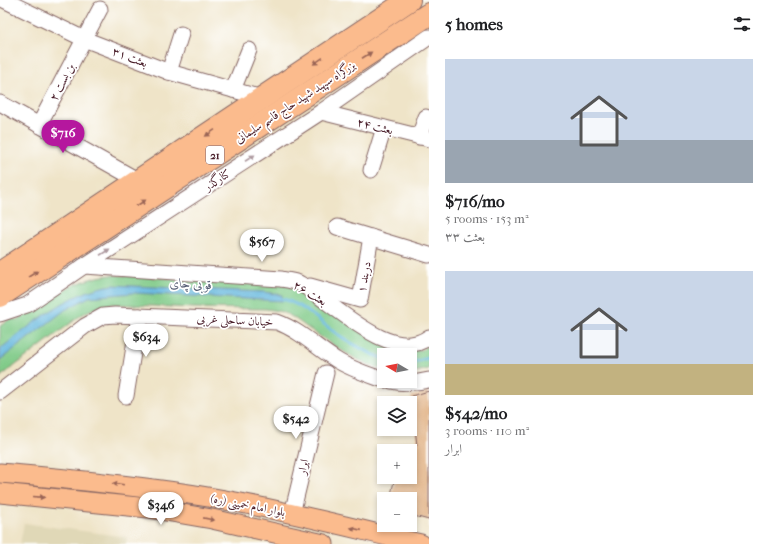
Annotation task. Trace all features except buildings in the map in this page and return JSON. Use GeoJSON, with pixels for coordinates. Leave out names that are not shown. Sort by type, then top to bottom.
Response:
{"type":"FeatureCollection","features":[{"type":"Feature","properties":{"kind":"highway","name":"بزرگراه سپهبد شهید حاج قاسم سلیمانی"},"geometry":{"type":"LineString","coordinates":[[0,273],[409,0]]}},
{"type":"Feature","properties":{"kind":"highway","name":"بزرگراه سپهبد شهید حاج قاسم سلیمانی"},"geometry":{"type":"LineString","coordinates":[[0,296],[429,14]]}},
{"type":"Feature","properties":{"kind":"main road","name":"بلوار امام خمینی (ره)"},"geometry":{"type":"LineString","coordinates":[[0,473],[86,480],[214,498],[292,514],[421,544]]}},
{"type":"Feature","properties":{"kind":"main road","name":"بلوار امام خمینی (ره)"},"geometry":{"type":"LineString","coordinates":[[0,493],[148,508],[212,519],[324,544]]}},
{"type":"Feature","properties":{"kind":"street","name":"بعثت ۳۱"},"geometry":{"type":"LineString","coordinates":[[4,0],[84,39],[169,72],[262,98]]}},
{"type":"Feature","properties":{"kind":"street","name":"بن بست ۲"},"geometry":{"type":"LineString","coordinates":[[39,125],[100,9]]}},
{"type":"Feature","properties":{"kind":"street"},"geometry":{"type":"LineString","coordinates":[[169,72],[181,34]]}},
{"type":"Feature","properties":{"kind":"street","name":"کنارگذر"},"geometry":{"type":"LineString","coordinates":[[0,314],[26,305],[321,112],[429,37]]}},
{"type":"Feature","properties":{"kind":"street"},"geometry":{"type":"LineString","coordinates":[[234,90],[249,50]]}},
{"type":"Feature","properties":{"kind":"street"},"geometry":{"type":"LineString","coordinates":[[0,103],[139,180]]}},
{"type":"Feature","properties":{"kind":"street","name":"بعثت ۲۴"},"geometry":{"type":"LineString","coordinates":[[321,112],[424,138]]}},
{"type":"Feature","properties":{"kind":"street"},"geometry":{"type":"LineString","coordinates":[[424,138],[426,117]]}},
{"type":"Feature","properties":{"kind":"street"},"geometry":{"type":"LineString","coordinates":[[371,170],[384,128]]}},
{"type":"Feature","properties":{"kind":"street"},"geometry":{"type":"LineString","coordinates":[[337,227],[429,255]]}},
{"type":"Feature","properties":{"kind":"street","name":"دربند ۱"},"geometry":{"type":"LineString","coordinates":[[298,283],[360,300],[371,237]]}},
{"type":"Feature","properties":{"kind":"street","name":"بعثت ۲۶"},"geometry":{"type":"LineString","coordinates":[[84,266],[266,277],[298,283],[354,322],[387,340],[397,344],[410,344],[429,337]]}},
{"type":"Feature","properties":{"kind":"street","name":"خیابان ساحلی غربی"},"geometry":{"type":"LineString","coordinates":[[0,392],[93,321],[104,316],[115,315],[277,322],[291,329],[336,360],[354,369],[377,377]]}},
{"type":"Feature","properties":{"kind":"street"},"geometry":{"type":"LineString","coordinates":[[126,396],[139,316]]}},
{"type":"Feature","properties":{"kind":"street","name":"ابرار"},"geometry":{"type":"LineString","coordinates":[[292,514],[326,373]]}},
{"type":"Feature","properties":{"kind":"street"},"geometry":{"type":"LineString","coordinates":[[417,382],[429,380]]}},
{"type":"Feature","properties":{"kind":"shaded area"},"geometry":{"type":"Polygon","coordinates":[[[24,523],[127,537],[126,544],[20,544],[24,523]]]}},
{"type":"Feature","properties":{"kind":"green space"},"geometry":{"type":"Polygon","coordinates":[[[111,275],[290,286],[393,348],[377,348],[377,368],[344,352],[290,316],[277,311],[266,309],[192,308],[113,304],[104,305],[88,311],[80,316],[0,377],[0,326],[10,319],[19,320],[62,291],[74,285],[98,277],[111,275]]]}},
{"type":"Feature","properties":{"kind":"green space"},"geometry":{"type":"Polygon","coordinates":[[[429,344],[429,369],[417,372],[417,350],[422,350],[429,344]]]}},
{"type":"Feature","properties":{"kind":"water","name":"قوبی چای"},"geometry":{"type":"Polygon","coordinates":[[[112,285],[264,292],[282,295],[282,301],[133,293],[89,297],[65,310],[0,360],[0,349],[52,310],[81,294],[112,285]]]}},
{"type":"Feature","properties":{"kind":"waterway","name":"قوبی چای"},"geometry":{"type":"LineString","coordinates":[[279,298],[287,300],[303,308],[343,338],[377,356]]}},
{"type":"Feature","properties":{"kind":"waterway","name":"قوبی چای"},"geometry":{"type":"LineString","coordinates":[[417,361],[429,358]]}}]}
